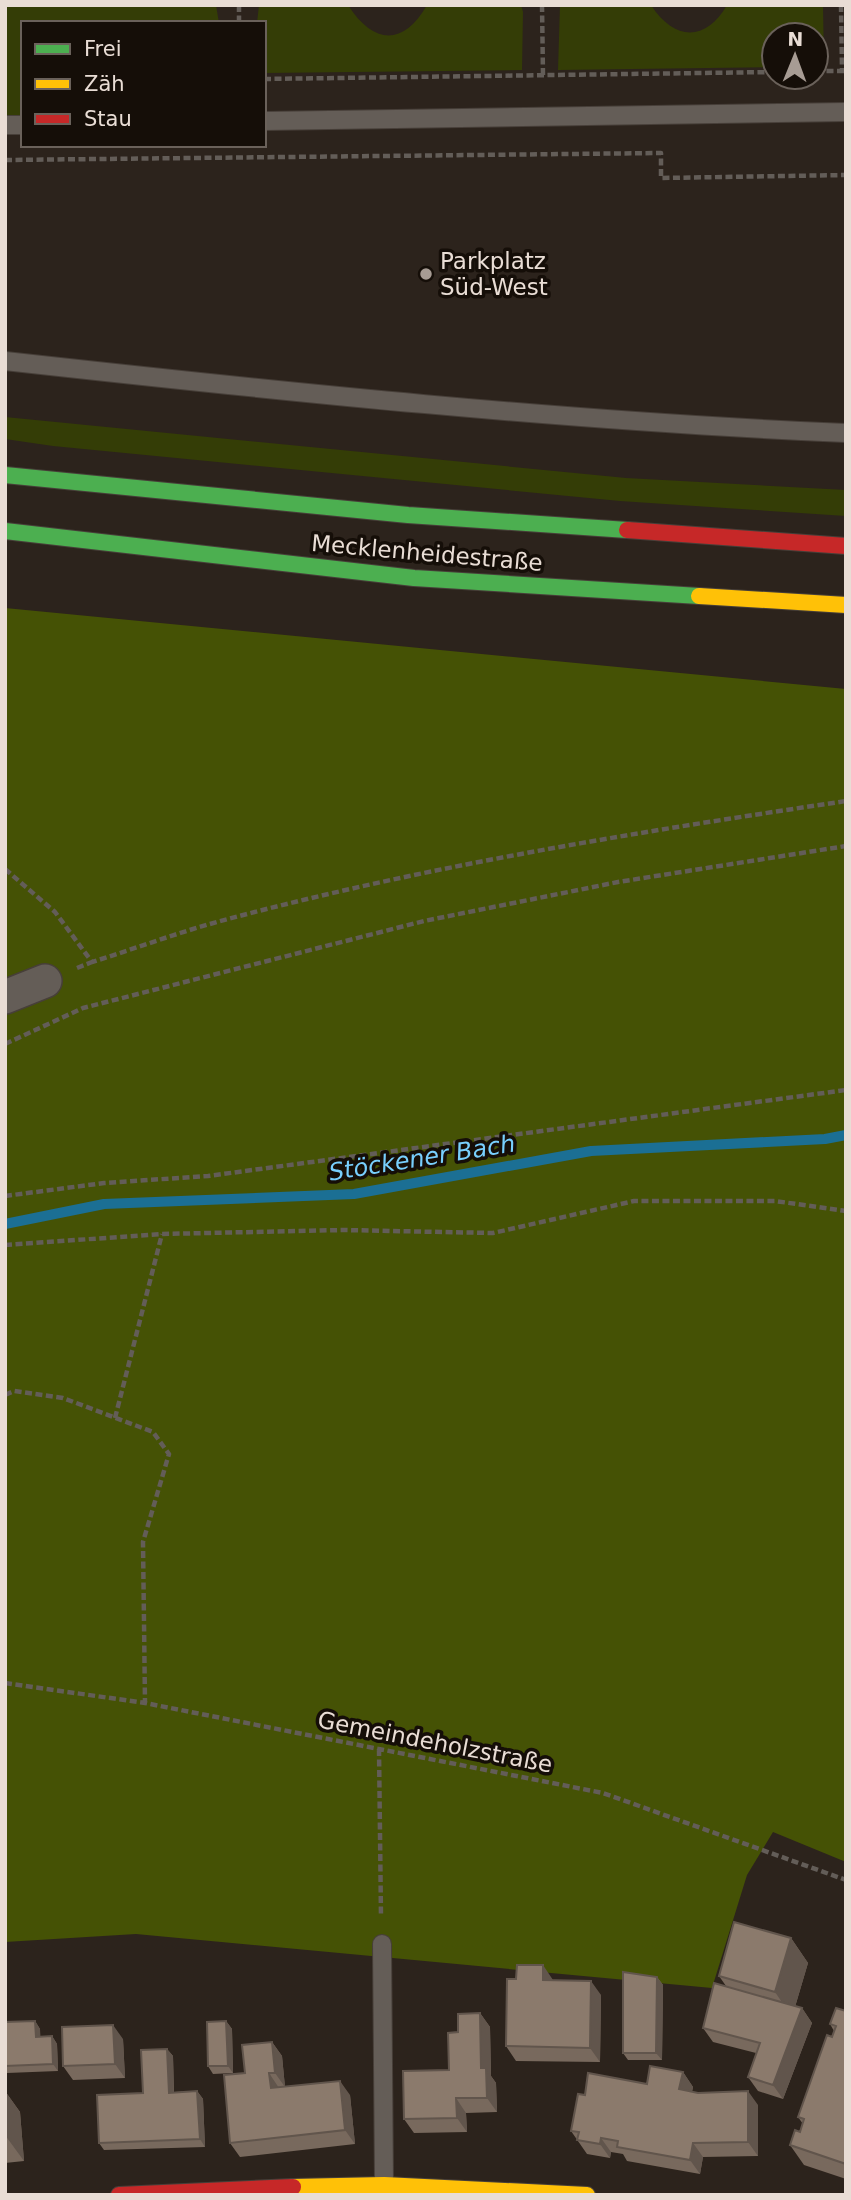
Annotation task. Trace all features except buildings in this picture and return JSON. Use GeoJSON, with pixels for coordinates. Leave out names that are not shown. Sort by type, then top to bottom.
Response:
{"type":"FeatureCollection","features":[{"type":"Feature","properties":{"kind":"main road","name":"Mecklenheidestraße"},"geometry":{"type":"LineString","coordinates":[[5,475],[408,515],[846,546]]}},
{"type":"Feature","properties":{"kind":"main road","name":"Mecklenheidestraße"},"geometry":{"type":"LineString","coordinates":[[5,531],[414,578],[846,605]]}},
{"type":"Feature","properties":{"kind":"main road"},"geometry":{"type":"LineString","coordinates":[[119,2195],[384,2185],[453,2193],[587,2195]]}},
{"type":"Feature","properties":{"kind":"street"},"geometry":{"type":"LineString","coordinates":[[5,997],[45,981]]}},
{"type":"Feature","properties":{"kind":"lane"},"geometry":{"type":"LineString","coordinates":[[266,121],[846,112]]}},
{"type":"Feature","properties":{"kind":"lane"},"geometry":{"type":"LineString","coordinates":[[5,361],[413,404],[709,426],[846,433]]}},
{"type":"Feature","properties":{"kind":"lane"},"geometry":{"type":"LineString","coordinates":[[382,1944],[384,2185]]}},
{"type":"Feature","properties":{"kind":"path"},"geometry":{"type":"LineString","coordinates":[[542,5],[543,75]]}},
{"type":"Feature","properties":{"kind":"path"},"geometry":{"type":"LineString","coordinates":[[841,5],[844,71]]}},
{"type":"Feature","properties":{"kind":"path"},"geometry":{"type":"LineString","coordinates":[[266,79],[760,72]]}},
{"type":"Feature","properties":{"kind":"path"},"geometry":{"type":"LineString","coordinates":[[5,160],[661,153],[661,178],[846,175]]}},
{"type":"Feature","properties":{"kind":"path"},"geometry":{"type":"LineString","coordinates":[[5,869],[55,912],[92,962],[226,920],[365,886],[614,835],[846,801]]}},
{"type":"Feature","properties":{"kind":"path"},"geometry":{"type":"LineString","coordinates":[[5,1044],[83,1008],[424,920],[618,882],[846,846]]}},
{"type":"Feature","properties":{"kind":"path"},"geometry":{"type":"LineString","coordinates":[[5,1196],[104,1183],[208,1176],[846,1090]]}},
{"type":"Feature","properties":{"kind":"path"},"geometry":{"type":"LineString","coordinates":[[5,1245],[162,1234],[343,1230],[493,1233],[634,1200],[775,1200],[846,1211]]}},
{"type":"Feature","properties":{"kind":"path"},"geometry":{"type":"LineString","coordinates":[[115,1418],[162,1234]]}},
{"type":"Feature","properties":{"kind":"path"},"geometry":{"type":"LineString","coordinates":[[5,1395],[15,1391],[63,1398],[153,1432],[169,1454],[143,1542],[145,1703]]}},
{"type":"Feature","properties":{"kind":"path","name":"Gemeindeholzstraße"},"geometry":{"type":"LineString","coordinates":[[5,1683],[145,1703],[603,1793],[846,1880]]}},
{"type":"Feature","properties":{"kind":"path"},"geometry":{"type":"LineString","coordinates":[[379,1749],[382,1944]]}},
{"type":"Feature","properties":{"kind":"green space"},"geometry":{"type":"Polygon","coordinates":[[[5,5],[216,5],[219,21],[21,21],[21,116],[5,116],[5,5]]]}},
{"type":"Feature","properties":{"kind":"green space"},"geometry":{"type":"Polygon","coordinates":[[[259,5],[348,5],[368,27],[388,35],[398,34],[408,28],[427,5],[521,5],[522,70],[266,73],[266,21],[257,21],[259,5]]]}},
{"type":"Feature","properties":{"kind":"green space"},"geometry":{"type":"Polygon","coordinates":[[[560,5],[651,5],[670,25],[680,31],[690,32],[710,26],[727,5],[823,5],[823,21],[760,21],[760,67],[558,70],[560,5]]]}},
{"type":"Feature","properties":{"kind":"green space"},"geometry":{"type":"Polygon","coordinates":[[[5,417],[626,478],[846,490],[846,516],[620,501],[53,446],[5,439],[5,417]]]}},
{"type":"Feature","properties":{"kind":"green space"},"geometry":{"type":"Polygon","coordinates":[[[5,608],[846,689],[846,1862],[773,1832],[747,1875],[712,1988],[136,1934],[5,1942],[5,608]]]}},
{"type":"Feature","properties":{"kind":"waterway","name":"Stöckener Bach"},"geometry":{"type":"LineString","coordinates":[[5,1224],[104,1204],[354,1194],[591,1151],[825,1139],[846,1135]]}},
{"type":"Feature","properties":{"kind":"traffic: fast"},"geometry":{"type":"LineString","coordinates":[[5,475],[408,515],[627,530]]}},
{"type":"Feature","properties":{"kind":"traffic: fast"},"geometry":{"type":"LineString","coordinates":[[5,531],[414,578],[699,596]]}},
{"type":"Feature","properties":{"kind":"traffic: slow"},"geometry":{"type":"LineString","coordinates":[[699,596],[846,605]]}},
{"type":"Feature","properties":{"kind":"traffic: slow"},"geometry":{"type":"LineString","coordinates":[[293,2187],[384,2185],[587,2195]]}},
{"type":"Feature","properties":{"kind":"traffic: jam"},"geometry":{"type":"LineString","coordinates":[[627,530],[846,546]]}},
{"type":"Feature","properties":{"kind":"traffic: jam"},"geometry":{"type":"LineString","coordinates":[[119,2195],[293,2187]]}},
{"type":"Feature","properties":{"kind":"place","name":"Parkplatz Süd-West"},"geometry":{"type":"Point","coordinates":[426,274]}}]}
